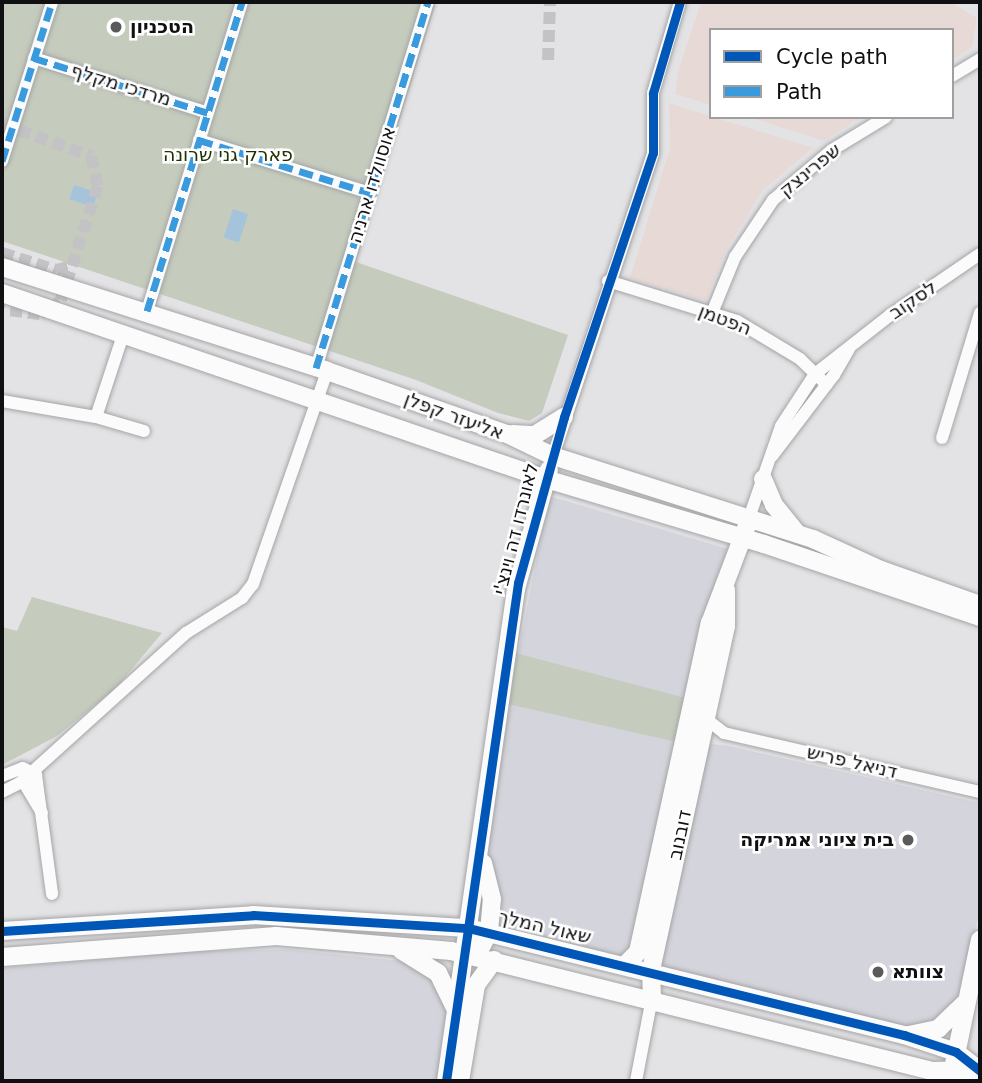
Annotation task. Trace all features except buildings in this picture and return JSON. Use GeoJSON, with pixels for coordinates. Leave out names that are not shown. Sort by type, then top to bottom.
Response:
{"type":"FeatureCollection","features":[{"type":"Feature","properties":{"kind":"street"},"geometry":{"type":"LineString","coordinates":[[2,161],[52,2]]}},
{"type":"Feature","properties":{"kind":"street"},"geometry":{"type":"LineString","coordinates":[[146,311],[242,2]]}},
{"type":"Feature","properties":{"kind":"street","name":"לאונרדו דה וינצ'י"},"geometry":{"type":"LineString","coordinates":[[446,1081],[468,928],[482,856],[516,589],[564,417],[653,153],[653,93],[680,2]]}},
{"type":"Feature","properties":{"kind":"street","name":"אוסוולדו ארניה"},"geometry":{"type":"LineString","coordinates":[[2,792],[20,783],[31,770],[186,633],[242,598],[253,584],[317,401],[321,369],[425,3]]}},
{"type":"Feature","properties":{"kind":"street","name":"מרדכי מקלף"},"geometry":{"type":"LineString","coordinates":[[34,58],[208,113]]}},
{"type":"Feature","properties":{"kind":"street"},"geometry":{"type":"LineString","coordinates":[[954,75],[980,59]]}},
{"type":"Feature","properties":{"kind":"street","name":"שפרינצק"},"geometry":{"type":"LineString","coordinates":[[712,313],[735,257],[773,200],[832,150],[883,119]]}},
{"type":"Feature","properties":{"kind":"street"},"geometry":{"type":"LineString","coordinates":[[200,140],[370,193]]}},
{"type":"Feature","properties":{"kind":"street","name":"לסקוב"},"geometry":{"type":"LineString","coordinates":[[749,517],[780,426],[815,374],[980,254]]}},
{"type":"Feature","properties":{"kind":"street","name":"אליעזר קפלן"},"geometry":{"type":"LineString","coordinates":[[2,267],[321,369],[507,434],[553,456],[798,534],[881,570],[980,605]]}},
{"type":"Feature","properties":{"kind":"street","name":"הפטמן"},"geometry":{"type":"LineString","coordinates":[[608,281],[712,313],[773,340],[827,385]]}},
{"type":"Feature","properties":{"kind":"street","name":"אליעזר קפלן"},"geometry":{"type":"LineString","coordinates":[[2,293],[546,479],[743,538],[980,617]]}},
{"type":"Feature","properties":{"kind":"street"},"geometry":{"type":"LineString","coordinates":[[942,438],[980,313]]}},
{"type":"Feature","properties":{"kind":"street"},"geometry":{"type":"LineString","coordinates":[[96,417],[123,335]]}},
{"type":"Feature","properties":{"kind":"street","name":"לסקוב"},"geometry":{"type":"LineString","coordinates":[[771,456],[827,385],[849,348]]}},
{"type":"Feature","properties":{"kind":"street"},"geometry":{"type":"LineString","coordinates":[[2,401],[96,417],[144,432]]}},
{"type":"Feature","properties":{"kind":"street"},"geometry":{"type":"LineString","coordinates":[[507,434],[535,435],[564,417]]}},
{"type":"Feature","properties":{"kind":"street"},"geometry":{"type":"LineString","coordinates":[[763,479],[774,505],[798,534]]}},
{"type":"Feature","properties":{"kind":"street","name":"דובנוב"},"geometry":{"type":"LineString","coordinates":[[626,964],[638,952],[710,623],[726,589],[749,517]]}},
{"type":"Feature","properties":{"kind":"street","name":"דובנוב"},"geometry":{"type":"LineString","coordinates":[[636,1081],[652,999],[651,970],[726,626],[726,589]]}},
{"type":"Feature","properties":{"kind":"street"},"geometry":{"type":"LineString","coordinates":[[699,749],[724,733],[710,722],[707,712]]}},
{"type":"Feature","properties":{"kind":"street","name":"דניאל פריש"},"geometry":{"type":"LineString","coordinates":[[724,733],[980,792]]}},
{"type":"Feature","properties":{"kind":"street"},"geometry":{"type":"LineString","coordinates":[[2,776],[23,768],[31,770],[27,788],[45,820],[52,894]]}},
{"type":"Feature","properties":{"kind":"street"},"geometry":{"type":"LineString","coordinates":[[465,953],[482,945],[489,932],[492,899],[482,856]]}},
{"type":"Feature","properties":{"kind":"street","name":"שאול המלך"},"geometry":{"type":"LineString","coordinates":[[2,931],[253,915],[468,928],[651,970],[904,1035],[956,1052],[979,1071]]}},
{"type":"Feature","properties":{"kind":"street"},"geometry":{"type":"LineString","coordinates":[[2,925],[50,926]]}},
{"type":"Feature","properties":{"kind":"street"},"geometry":{"type":"LineString","coordinates":[[2,957],[276,936],[356,940],[465,953],[952,1077],[979,1071]]}},
{"type":"Feature","properties":{"kind":"street"},"geometry":{"type":"LineString","coordinates":[[356,940],[420,959],[447,986],[456,1011]]}},
{"type":"Feature","properties":{"kind":"street"},"geometry":{"type":"LineString","coordinates":[[952,1077],[980,940]]}},
{"type":"Feature","properties":{"kind":"street"},"geometry":{"type":"LineString","coordinates":[[460,1081],[476,985],[494,960]]}},
{"type":"Feature","properties":{"kind":"street"},"geometry":{"type":"LineString","coordinates":[[904,1035],[938,1029],[966,1001]]}},
{"type":"Feature","properties":{"kind":"shaded area"},"geometry":{"type":"Polygon","coordinates":[[[701,2],[950,2],[977,18],[972,47],[954,59],[954,28],[709,28],[709,104],[675,94],[678,71],[701,2]]]}},
{"type":"Feature","properties":{"kind":"shaded area"},"geometry":{"type":"Polygon","coordinates":[[[669,103],[709,116],[709,119],[720,119],[813,148],[763,190],[726,250],[706,301],[630,278],[670,148],[669,103]]]}},
{"type":"Feature","properties":{"kind":"shaded area"},"geometry":{"type":"Polygon","coordinates":[[[755,119],[858,119],[824,141],[755,119]]]}},
{"type":"Feature","properties":{"kind":"shaded area"},"geometry":{"type":"Polygon","coordinates":[[[549,496],[728,549],[683,741],[729,746],[980,803],[980,910],[957,1004],[941,1022],[915,1029],[499,927],[487,856],[507,710],[549,496]]]}},
{"type":"Feature","properties":{"kind":"shaded area"},"geometry":{"type":"Polygon","coordinates":[[[284,949],[441,965],[452,980],[439,1081],[2,1081],[2,968],[185,952],[284,949]]]}},
{"type":"Feature","properties":{"kind":"green space","name":"פארק גני שרונה"},"geometry":{"type":"Polygon","coordinates":[[[2,2],[422,2],[435,6],[356,262],[568,335],[542,413],[529,421],[498,413],[416,380],[2,241],[2,2]]]}},
{"type":"Feature","properties":{"kind":"green space"},"geometry":{"type":"Polygon","coordinates":[[[32,597],[162,633],[116,688],[57,736],[2,765],[2,627],[17,631],[32,597]]]}},
{"type":"Feature","properties":{"kind":"green space"},"geometry":{"type":"Polygon","coordinates":[[[508,651],[689,699],[681,743],[499,702],[508,651]]]}},
{"type":"Feature","properties":{"kind":"water"},"geometry":{"type":"Polygon","coordinates":[[[74,185],[98,193],[93,207],[69,199],[74,185]]]}},
{"type":"Feature","properties":{"kind":"water"},"geometry":{"type":"Polygon","coordinates":[[[233,209],[248,214],[239,242],[224,238],[233,209]]]}},
{"type":"Feature","properties":{"kind":"tunnel"},"geometry":{"type":"LineString","coordinates":[[548,60],[550,2]]}},
{"type":"Feature","properties":{"kind":"tunnel"},"geometry":{"type":"LineString","coordinates":[[2,124],[91,156],[98,186],[60,302],[40,314],[2,309]]}},
{"type":"Feature","properties":{"kind":"tunnel"},"geometry":{"type":"LineString","coordinates":[[2,253],[56,270],[72,266]]}},
{"type":"Feature","properties":{"kind":"marked path"},"geometry":{"type":"LineString","coordinates":[[2,161],[52,2]]}},
{"type":"Feature","properties":{"kind":"marked path"},"geometry":{"type":"LineString","coordinates":[[147,311],[242,2]]}},
{"type":"Feature","properties":{"kind":"marked path"},"geometry":{"type":"LineString","coordinates":[[316,368],[428,2]]}},
{"type":"Feature","properties":{"kind":"marked path"},"geometry":{"type":"LineString","coordinates":[[34,58],[208,113]]}},
{"type":"Feature","properties":{"kind":"marked path"},"geometry":{"type":"LineString","coordinates":[[199,140],[370,193]]}},
{"type":"Feature","properties":{"kind":"cycle path"},"geometry":{"type":"LineString","coordinates":[[446,1081],[518,583],[564,417],[653,153],[653,93],[680,2]]}},
{"type":"Feature","properties":{"kind":"cycle path"},"geometry":{"type":"LineString","coordinates":[[2,931],[253,915],[468,928],[904,1035],[956,1052],[980,1071]]}},
{"type":"Feature","properties":{"kind":"place","name":"הטכניון"},"geometry":{"type":"Point","coordinates":[116,27]}},
{"type":"Feature","properties":{"kind":"place","name":"בית ציוני אמריקה"},"geometry":{"type":"Point","coordinates":[908,840]}},
{"type":"Feature","properties":{"kind":"place","name":"צוותא"},"geometry":{"type":"Point","coordinates":[878,972]}}]}
